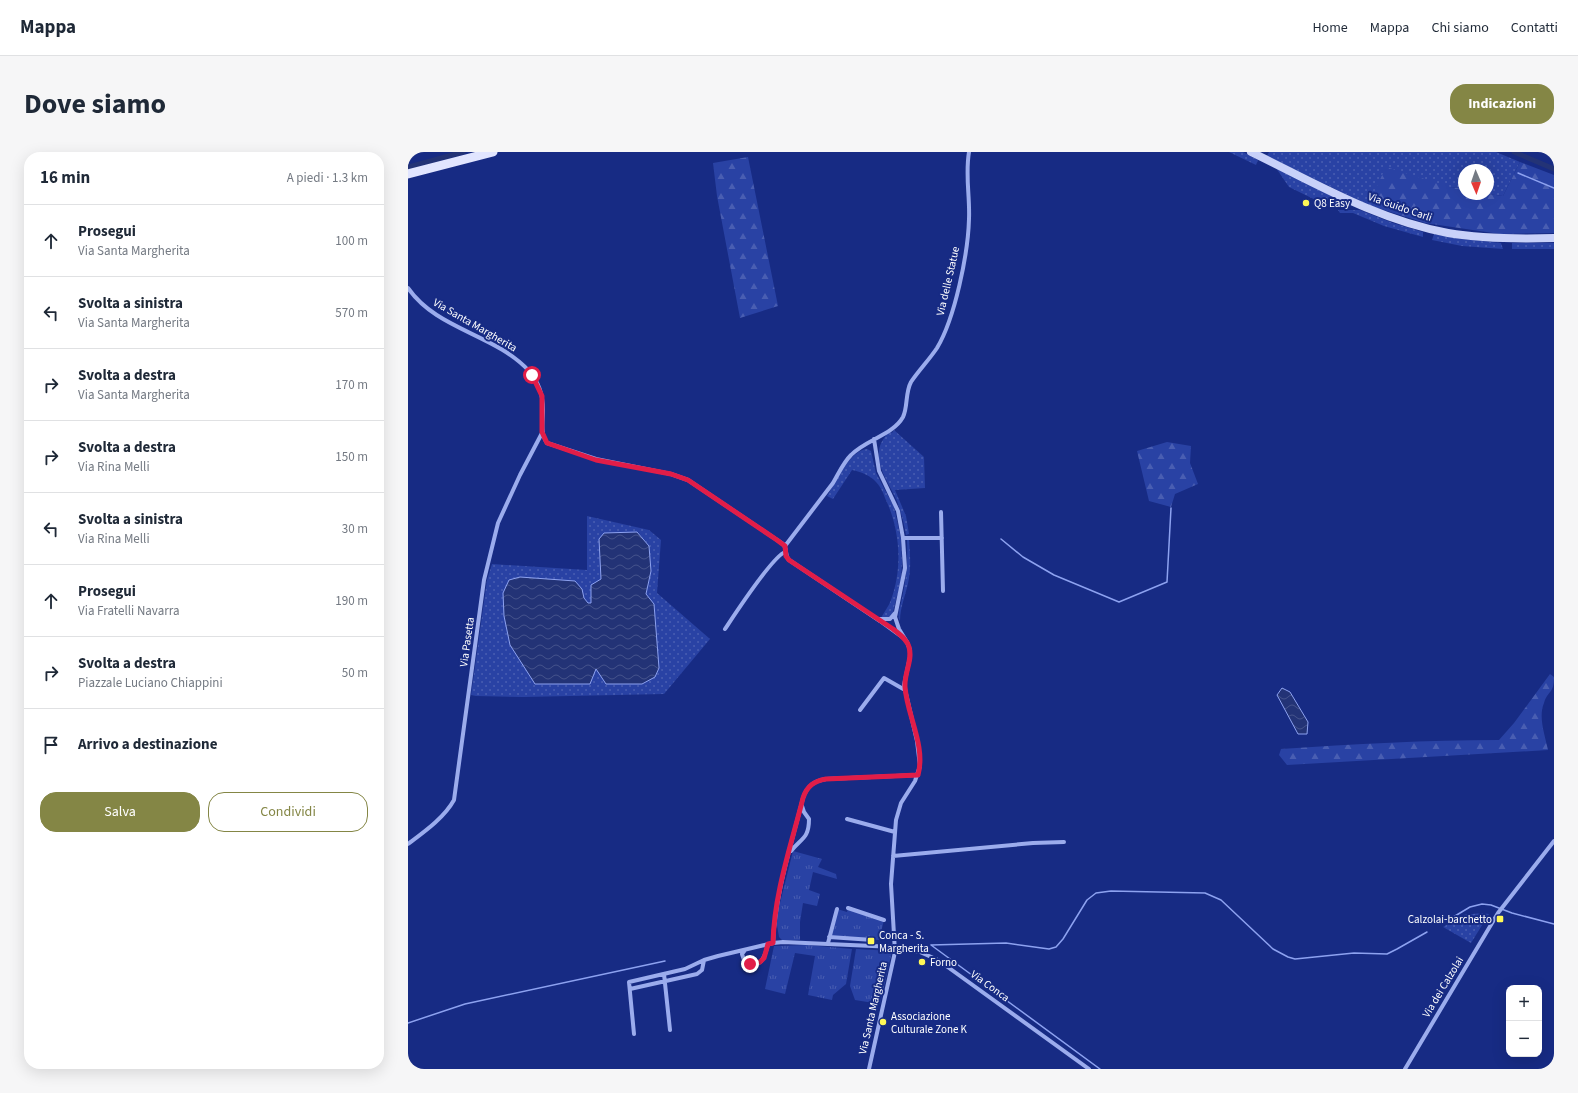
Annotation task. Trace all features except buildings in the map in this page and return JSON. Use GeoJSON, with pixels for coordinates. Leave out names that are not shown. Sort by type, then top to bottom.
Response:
{"type":"FeatureCollection","features":[{"type":"Feature","properties":{"kind":"main road"},"geometry":{"type":"LineString","coordinates":[[408,174],[493,152]]}},
{"type":"Feature","properties":{"kind":"main road","name":"Via Guido Carli"},"geometry":{"type":"LineString","coordinates":[[1251,152],[1359,205],[1409,224],[1441,232],[1479,237],[1507,239],[1554,238]]}},
{"type":"Feature","properties":{"kind":"street","name":"Via delle Statue"},"geometry":{"type":"LineString","coordinates":[[785,546],[834,481],[849,456],[858,448],[895,426],[902,418],[905,413],[910,382],[936,349],[947,325],[958,292],[968,229],[969,210],[966,170],[969,152]]}},
{"type":"Feature","properties":{"kind":"street","name":"Via Santa Margherita"},"geometry":{"type":"LineString","coordinates":[[408,288],[428,309],[452,324],[501,350],[530,372],[537,383],[542,396],[542,432]]}},
{"type":"Feature","properties":{"kind":"street"},"geometry":{"type":"LineString","coordinates":[[542,432],[547,443],[579,455],[682,477],[785,546],[786,557],[791,562],[879,620],[907,641]]}},
{"type":"Feature","properties":{"kind":"street","name":"Via Pasetta"},"geometry":{"type":"LineString","coordinates":[[408,844],[450,807],[454,800],[484,580],[498,523],[542,432]]}},
{"type":"Feature","properties":{"kind":"street"},"geometry":{"type":"LineString","coordinates":[[874,439],[879,471],[898,512],[903,538],[905,568],[896,613],[897,623]]}},
{"type":"Feature","properties":{"kind":"street"},"geometry":{"type":"LineString","coordinates":[[941,512],[943,590]]}},
{"type":"Feature","properties":{"kind":"street"},"geometry":{"type":"LineString","coordinates":[[903,538],[942,538]]}},
{"type":"Feature","properties":{"kind":"street"},"geometry":{"type":"LineString","coordinates":[[725,629],[767,570],[780,555],[785,552]]}},
{"type":"Feature","properties":{"kind":"street"},"geometry":{"type":"LineString","coordinates":[[890,619],[896,613]]}},
{"type":"Feature","properties":{"kind":"street"},"geometry":{"type":"LineString","coordinates":[[879,620],[890,619],[897,623]]}},
{"type":"Feature","properties":{"kind":"street"},"geometry":{"type":"LineString","coordinates":[[889,627],[894,627],[897,623]]}},
{"type":"Feature","properties":{"kind":"street","name":"Via Santa Margherita"},"geometry":{"type":"LineString","coordinates":[[869,1069],[894,958],[895,947],[891,900],[897,815],[901,803],[918,775],[920,766],[919,752],[905,690],[905,681],[910,656],[909,647],[897,623]]}},
{"type":"Feature","properties":{"kind":"street"},"geometry":{"type":"LineString","coordinates":[[860,710],[884,678],[905,690]]}},
{"type":"Feature","properties":{"kind":"street"},"geometry":{"type":"LineString","coordinates":[[745,950],[742,954],[744,960],[750,964],[757,964],[764,958],[771,944],[776,904],[801,803],[806,790],[818,780],[918,775]]}},
{"type":"Feature","properties":{"kind":"street"},"geometry":{"type":"LineString","coordinates":[[789,853],[804,840],[807,834],[809,819],[802,809],[801,803]]}},
{"type":"Feature","properties":{"kind":"street"},"geometry":{"type":"LineString","coordinates":[[847,818],[895,832]]}},
{"type":"Feature","properties":{"kind":"street","name":"Via dei Calzolai"},"geometry":{"type":"LineString","coordinates":[[1404,1069],[1498,914],[1554,841]]}},
{"type":"Feature","properties":{"kind":"street"},"geometry":{"type":"LineString","coordinates":[[893,856],[1033,843],[1064,842]]}},
{"type":"Feature","properties":{"kind":"street"},"geometry":{"type":"LineString","coordinates":[[848,908],[884,920]]}},
{"type":"Feature","properties":{"kind":"street"},"geometry":{"type":"LineString","coordinates":[[828,943],[837,910]]}},
{"type":"Feature","properties":{"kind":"street"},"geometry":{"type":"LineString","coordinates":[[829,938],[872,940]]}},
{"type":"Feature","properties":{"kind":"street","name":"Via Conca"},"geometry":{"type":"LineString","coordinates":[[630,989],[629,982],[685,969],[704,960],[771,944],[792,942],[895,947],[920,952],[938,960],[1089,1069]]}},
{"type":"Feature","properties":{"kind":"street"},"geometry":{"type":"LineString","coordinates":[[634,1034],[630,989],[697,974],[702,970],[704,960]]}},
{"type":"Feature","properties":{"kind":"street"},"geometry":{"type":"LineString","coordinates":[[664,974],[670,1030]]}},
{"type":"Feature","properties":{"kind":"green space"},"geometry":{"type":"Polygon","coordinates":[[[1229,152],[1243,152],[1258,160],[1256,165],[1229,152]]]}},
{"type":"Feature","properties":{"kind":"green space"},"geometry":{"type":"Polygon","coordinates":[[[1269,152],[1496,152],[1520,162],[1503,196],[1494,195],[1494,164],[1458,164],[1458,188],[1450,187],[1368,205],[1267,156],[1269,152]]]}},
{"type":"Feature","properties":{"kind":"green space"},"geometry":{"type":"Polygon","coordinates":[[[748,157],[778,306],[740,318],[717,196],[713,163],[748,157]]]}},
{"type":"Feature","properties":{"kind":"green space"},"geometry":{"type":"Polygon","coordinates":[[[1520,162],[1554,175],[1554,233],[1500,234],[1425,223],[1368,205],[1386,167],[1458,188],[1458,200],[1494,200],[1494,195],[1503,196],[1520,162]]]}},
{"type":"Feature","properties":{"kind":"green space"},"geometry":{"type":"Polygon","coordinates":[[[1276,168],[1353,205],[1330,207],[1289,187],[1276,168]]]}},
{"type":"Feature","properties":{"kind":"green space"},"geometry":{"type":"Polygon","coordinates":[[[1338,210],[1360,210],[1393,223],[1423,232],[1423,237],[1384,226],[1353,213],[1340,213],[1338,210]]]}},
{"type":"Feature","properties":{"kind":"green space"},"geometry":{"type":"Polygon","coordinates":[[[1434,234],[1462,239],[1501,243],[1503,249],[1462,246],[1432,240],[1434,234]]]}},
{"type":"Feature","properties":{"kind":"green space"},"geometry":{"type":"Polygon","coordinates":[[[1512,243],[1554,243],[1554,249],[1512,249],[1512,243]]]}},
{"type":"Feature","properties":{"kind":"green space"},"geometry":{"type":"Polygon","coordinates":[[[894,430],[924,457],[925,488],[895,490],[906,516],[909,534],[906,535],[897,501],[880,466],[879,448],[890,431],[892,433],[894,430]]]}},
{"type":"Feature","properties":{"kind":"green space"},"geometry":{"type":"Polygon","coordinates":[[[1167,442],[1191,446],[1190,463],[1198,484],[1175,494],[1171,507],[1149,501],[1137,451],[1167,442]]]}},
{"type":"Feature","properties":{"kind":"green space"},"geometry":{"type":"Polygon","coordinates":[[[867,449],[871,451],[876,473],[894,507],[901,539],[901,580],[893,612],[889,618],[881,618],[890,602],[895,587],[898,548],[894,522],[882,491],[871,477],[852,470],[833,499],[827,496],[849,461],[861,451],[867,449]]]}},
{"type":"Feature","properties":{"kind":"green space"},"geometry":{"type":"Polygon","coordinates":[[[587,516],[649,530],[661,540],[657,593],[710,639],[664,694],[523,697],[471,695],[487,580],[492,564],[587,570],[587,516]],[[638,532],[599,539],[601,579],[591,603],[588,603],[584,598],[582,589],[596,669],[659,668],[654,604],[646,594],[651,571],[649,546],[638,532]]]}},
{"type":"Feature","properties":{"kind":"green space"},"geometry":{"type":"Polygon","coordinates":[[[907,540],[909,540],[910,573],[901,610],[900,621],[899,612],[905,579],[907,540]]]}},
{"type":"Feature","properties":{"kind":"green space"},"geometry":{"type":"Polygon","coordinates":[[[1550,674],[1554,677],[1554,682],[1542,708],[1542,720],[1548,750],[1287,765],[1279,755],[1281,749],[1336,745],[1499,740],[1514,723],[1550,674]]]}},
{"type":"Feature","properties":{"kind":"green space"},"geometry":{"type":"Polygon","coordinates":[[[793,851],[822,859],[818,867],[836,874],[837,879],[813,872],[809,890],[820,894],[817,906],[803,903],[800,922],[800,940],[782,940],[779,937],[776,919],[793,851]]]}},
{"type":"Feature","properties":{"kind":"green space"},"geometry":{"type":"Polygon","coordinates":[[[848,908],[884,920],[879,940],[829,937],[837,909],[847,912],[848,908]]]}},
{"type":"Feature","properties":{"kind":"green space"},"geometry":{"type":"Polygon","coordinates":[[[1482,913],[1489,914],[1471,943],[1443,927],[1463,915],[1482,913]]]}},
{"type":"Feature","properties":{"kind":"green space"},"geometry":{"type":"Polygon","coordinates":[[[807,945],[852,949],[846,984],[833,995],[832,1000],[808,995],[815,956],[795,953],[785,994],[765,989],[774,946],[807,945]]]}},
{"type":"Feature","properties":{"kind":"green space"},"geometry":{"type":"Polygon","coordinates":[[[856,949],[892,951],[880,1004],[855,1000],[850,986],[856,949]]]}},
{"type":"Feature","properties":{"kind":"water"},"geometry":{"type":"Polygon","coordinates":[[[637,532],[649,546],[651,571],[646,594],[654,604],[659,668],[655,677],[642,684],[606,684],[596,669],[590,684],[535,684],[510,645],[504,616],[503,593],[509,580],[520,577],[575,581],[582,589],[584,598],[588,603],[591,603],[591,585],[601,579],[599,539],[604,533],[637,532]]]}},
{"type":"Feature","properties":{"kind":"water"},"geometry":{"type":"Polygon","coordinates":[[[1282,688],[1290,692],[1308,722],[1307,734],[1298,734],[1277,695],[1282,688]]]}},
{"type":"Feature","properties":{"kind":"waterway"},"geometry":{"type":"LineString","coordinates":[[408,167],[463,152]]}},
{"type":"Feature","properties":{"kind":"waterway"},"geometry":{"type":"LineString","coordinates":[[1514,152],[1554,169]]}},
{"type":"Feature","properties":{"kind":"waterway"},"geometry":{"type":"LineString","coordinates":[[1518,173],[1554,188]]}},
{"type":"Feature","properties":{"kind":"waterway"},"geometry":{"type":"LineString","coordinates":[[1001,539],[1023,557],[1054,575],[1119,602],[1167,582],[1171,508]]}},
{"type":"Feature","properties":{"kind":"waterway"},"geometry":{"type":"LineString","coordinates":[[931,945],[1006,943],[1049,949],[1056,947],[1063,939],[1087,900],[1096,893],[1111,891],[1205,893],[1221,900],[1273,949],[1295,959],[1354,953],[1387,954],[1427,932]]}},
{"type":"Feature","properties":{"kind":"waterway"},"geometry":{"type":"LineString","coordinates":[[1450,919],[1470,907],[1482,904],[1491,905],[1512,913],[1554,924]]}},
{"type":"Feature","properties":{"kind":"waterway"},"geometry":{"type":"LineString","coordinates":[[931,945],[1100,1069]]}},
{"type":"Feature","properties":{"kind":"waterway"},"geometry":{"type":"LineString","coordinates":[[408,1023],[465,1004],[665,961]]}},
{"type":"Feature","properties":{"kind":"place","name":"Q8 Easy"},"geometry":{"type":"Point","coordinates":[1306,203]}},
{"type":"Feature","properties":{"kind":"place","name":"Calzolai-barchetto"},"geometry":{"type":"Point","coordinates":[1500,919]}},
{"type":"Feature","properties":{"kind":"place","name":"Conca - S. Margherita"},"geometry":{"type":"Point","coordinates":[871,941]}},
{"type":"Feature","properties":{"kind":"place","name":"Forno"},"geometry":{"type":"Point","coordinates":[922,962]}},
{"type":"Feature","properties":{"kind":"place","name":"Associazione Culturale Zone K"},"geometry":{"type":"Point","coordinates":[883,1022]}},
{"type":"Feature","properties":{"kind":"route"},"geometry":{"type":"LineString","coordinates":[[532,375],[541,391],[543,410],[542,432],[547,443],[596,460],[671,474],[688,480],[785,546],[786,556],[789,560],[893,629],[907,641],[910,656],[904,685],[920,758],[918,775],[826,779],[818,780],[811,785],[804,793],[776,904],[773,943],[768,944],[763,960],[757,964],[750,964]]}}]}
